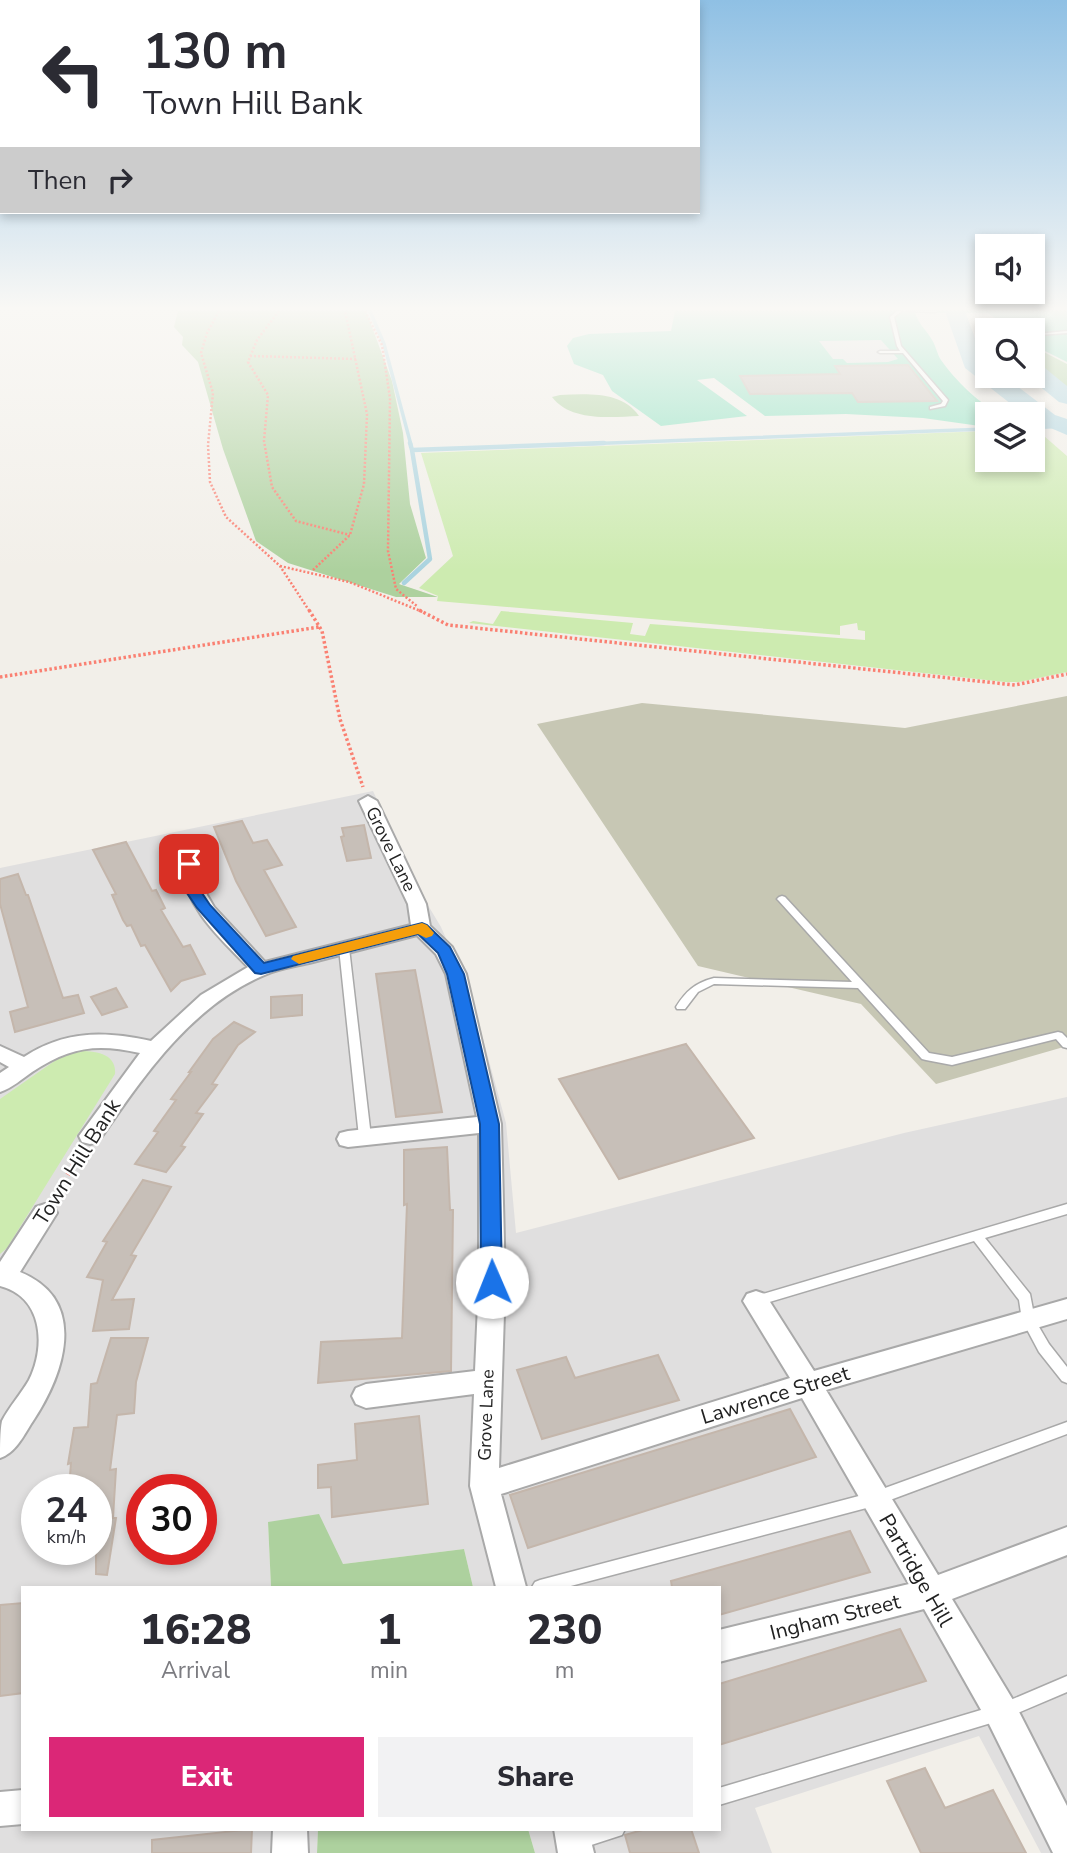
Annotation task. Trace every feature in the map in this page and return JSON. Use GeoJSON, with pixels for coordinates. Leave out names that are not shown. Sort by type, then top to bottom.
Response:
{"type":"FeatureCollection","features":[{"type":"Feature","properties":{"kind":"street","name":"Grove Lane"},"geometry":{"type":"LineString","coordinates":[[368,801],[417,904],[422,928],[445,951],[456,974],[490,1124],[492,1282],[484,1486],[511,1586]]}},
{"type":"Feature","properties":{"kind":"street"},"geometry":{"type":"LineString","coordinates":[[189,864],[194,893],[204,908],[261,969]]}},
{"type":"Feature","properties":{"kind":"street","name":"Town Hill Bank"},"geometry":{"type":"LineString","coordinates":[[90,1136],[154,1049],[181,1020],[243,976],[422,928]]}},
{"type":"Feature","properties":{"kind":"street"},"geometry":{"type":"LineString","coordinates":[[0,1084],[24,1066],[61,1045],[86,1039],[111,1040],[154,1049]]}},
{"type":"Feature","properties":{"kind":"street"},"geometry":{"type":"LineString","coordinates":[[0,1053],[24,1066]]}},
{"type":"Feature","properties":{"kind":"street"},"geometry":{"type":"LineString","coordinates":[[356,1138],[490,1124]]}},
{"type":"Feature","properties":{"kind":"street","name":"Town Hill Bank"},"geometry":{"type":"LineString","coordinates":[[2,1277],[45,1213]]}},
{"type":"Feature","properties":{"kind":"street"},"geometry":{"type":"LineString","coordinates":[[0,1446],[41,1384],[48,1366],[53,1328],[42,1302],[33,1291],[2,1277]]}},
{"type":"Feature","properties":{"kind":"street","name":"Partridge Hill"},"geometry":{"type":"LineString","coordinates":[[756,1301],[808,1384],[1001,1712],[1067,1843]]}},
{"type":"Feature","properties":{"kind":"street","name":"Lawrence Street"},"geometry":{"type":"LineString","coordinates":[[484,1486],[808,1384],[1067,1309]]}},
{"type":"Feature","properties":{"kind":"street"},"geometry":{"type":"LineString","coordinates":[[366,1396],[487,1381]]}},
{"type":"Feature","properties":{"kind":"street","name":"Ingham Street"},"geometry":{"type":"LineString","coordinates":[[721,1646],[930,1594],[1067,1541]]}},
{"type":"Feature","properties":{"kind":"street"},"geometry":{"type":"LineString","coordinates":[[0,1810],[21,1807]]}},
{"type":"Feature","properties":{"kind":"street"},"geometry":{"type":"LineString","coordinates":[[290,1831],[290,1853]]}},
{"type":"Feature","properties":{"kind":"lane"},"geometry":{"type":"LineString","coordinates":[[932,408],[943,405],[946,401],[943,397]]}},
{"type":"Feature","properties":{"kind":"lane"},"geometry":{"type":"LineString","coordinates":[[782,899],[926,1056],[952,1061],[1058,1035],[1067,1044]]}},
{"type":"Feature","properties":{"kind":"lane"},"geometry":{"type":"LineString","coordinates":[[344,948],[356,1138]]}},
{"type":"Feature","properties":{"kind":"lane"},"geometry":{"type":"LineString","coordinates":[[681,1007],[690,993],[701,984],[714,981],[861,985]]}},
{"type":"Feature","properties":{"kind":"lane"},"geometry":{"type":"LineString","coordinates":[[756,1301],[1067,1209]]}},
{"type":"Feature","properties":{"kind":"lane"},"geometry":{"type":"LineString","coordinates":[[977,1236],[1025,1298],[1029,1320],[1044,1348],[1067,1377]]}},
{"type":"Feature","properties":{"kind":"lane"},"geometry":{"type":"LineString","coordinates":[[544,1586],[874,1499],[1067,1429]]}},
{"type":"Feature","properties":{"kind":"lane"},"geometry":{"type":"LineString","coordinates":[[721,1796],[1001,1712],[1067,1684]]}},
{"type":"Feature","properties":{"kind":"lane"},"geometry":{"type":"LineString","coordinates":[[574,1841],[608,1831]]}},
{"type":"Feature","properties":{"kind":"path","name":"Grove Lane"},"geometry":{"type":"LineString","coordinates":[[213,397],[208,445],[210,482],[226,517],[281,566],[319,627],[340,719],[368,801]]}},
{"type":"Feature","properties":{"kind":"path"},"geometry":{"type":"LineString","coordinates":[[268,397],[264,441],[272,487],[296,521],[350,535]]}},
{"type":"Feature","properties":{"kind":"path"},"geometry":{"type":"LineString","coordinates":[[313,570],[350,535],[364,484],[367,414],[364,397]]}},
{"type":"Feature","properties":{"kind":"path"},"geometry":{"type":"LineString","coordinates":[[390,397],[388,551],[396,589],[432,619]]}},
{"type":"Feature","properties":{"kind":"path"},"geometry":{"type":"LineString","coordinates":[[281,566],[313,570],[417,609],[448,625],[1015,685],[1067,674]]}},
{"type":"Feature","properties":{"kind":"path"},"geometry":{"type":"LineString","coordinates":[[0,677],[319,627]]}},
{"type":"Feature","properties":{"kind":"path","name":"Town Hill Bank"},"geometry":{"type":"LineString","coordinates":[[45,1213],[90,1136]]}},
{"type":"Feature","properties":{"kind":"shaded area"},"geometry":{"type":"Polygon","coordinates":[[[1067,696],[1067,1046],[936,1084],[861,1004],[698,966],[537,724],[642,703],[905,728],[1067,696]]]}},
{"type":"Feature","properties":{"kind":"shaded area"},"geometry":{"type":"Polygon","coordinates":[[[373,791],[423,897],[441,927],[471,995],[506,1123],[516,1233],[904,1133],[1067,1097],[1067,1853],[1041,1853],[979,1736],[755,1808],[772,1853],[535,1853],[529,1831],[721,1831],[721,1586],[473,1586],[464,1549],[343,1564],[268,1522],[271,1586],[21,1586],[21,1831],[318,1831],[317,1853],[0,1853],[0,868],[373,791]]]}},
{"type":"Feature","properties":{"kind":"green space"},"geometry":{"type":"Polygon","coordinates":[[[208,397],[395,397],[403,433],[410,504],[426,558],[399,584],[438,597],[396,597],[288,563],[256,541],[223,449],[208,397]]]}},
{"type":"Feature","properties":{"kind":"green space"},"geometry":{"type":"Polygon","coordinates":[[[552,397],[611,397],[632,408],[639,416],[592,416],[570,411],[552,397]]]}},
{"type":"Feature","properties":{"kind":"green space"},"geometry":{"type":"Polygon","coordinates":[[[621,397],[721,397],[747,416],[661,426],[621,397]]]}},
{"type":"Feature","properties":{"kind":"green space"},"geometry":{"type":"Polygon","coordinates":[[[740,397],[976,397],[982,402],[975,402],[975,425],[923,418],[846,414],[765,416],[740,397]]]}},
{"type":"Feature","properties":{"kind":"green space"},"geometry":{"type":"Polygon","coordinates":[[[975,431],[975,472],[1045,472],[1045,437],[1067,456],[1067,672],[1019,682],[1005,682],[469,623],[473,621],[493,624],[501,611],[633,623],[630,634],[645,636],[650,624],[865,640],[865,631],[858,630],[857,623],[840,626],[840,635],[437,601],[438,596],[419,588],[453,556],[421,453],[975,431]]]}},
{"type":"Feature","properties":{"kind":"green space"},"geometry":{"type":"Polygon","coordinates":[[[78,1051],[109,1057],[115,1067],[115,1074],[7,1248],[0,1254],[0,1099],[56,1060],[78,1051]]]}},
{"type":"Feature","properties":{"kind":"green space"},"geometry":{"type":"Polygon","coordinates":[[[319,1514],[343,1564],[464,1549],[473,1586],[271,1586],[268,1522],[319,1514]]]}},
{"type":"Feature","properties":{"kind":"green space"},"geometry":{"type":"Polygon","coordinates":[[[318,1831],[529,1831],[535,1853],[317,1853],[318,1831]]]}},
{"type":"Feature","properties":{"kind":"building"},"geometry":{"type":"Polygon","coordinates":[[[855,397],[934,397],[937,401],[858,402],[855,397]]]}},
{"type":"Feature","properties":{"kind":"building"},"geometry":{"type":"Polygon","coordinates":[[[242,821],[253,843],[267,840],[282,865],[264,870],[296,927],[266,936],[236,881],[214,827],[242,821]]]}},
{"type":"Feature","properties":{"kind":"building"},"geometry":{"type":"Polygon","coordinates":[[[364,825],[371,858],[347,861],[341,837],[344,836],[342,828],[364,825]]]}},
{"type":"Feature","properties":{"kind":"building"},"geometry":{"type":"Polygon","coordinates":[[[126,842],[152,891],[156,890],[165,908],[161,910],[183,947],[190,945],[205,974],[181,981],[171,991],[145,945],[141,946],[131,925],[127,926],[123,920],[112,895],[116,894],[93,850],[126,842]]]}},
{"type":"Feature","properties":{"kind":"building"},"geometry":{"type":"Polygon","coordinates":[[[18,874],[28,895],[63,998],[78,995],[84,1013],[15,1032],[10,1012],[28,1007],[0,904],[0,879],[18,874]]]}},
{"type":"Feature","properties":{"kind":"building"},"geometry":{"type":"Polygon","coordinates":[[[415,970],[442,1112],[396,1117],[376,974],[415,970]]]}},
{"type":"Feature","properties":{"kind":"building"},"geometry":{"type":"Polygon","coordinates":[[[116,988],[127,1007],[102,1015],[91,997],[116,988]]]}},
{"type":"Feature","properties":{"kind":"building"},"geometry":{"type":"Polygon","coordinates":[[[302,995],[302,1015],[271,1018],[271,997],[302,995]]]}},
{"type":"Feature","properties":{"kind":"building"},"geometry":{"type":"Polygon","coordinates":[[[234,1022],[255,1032],[238,1045],[212,1084],[217,1085],[196,1113],[203,1114],[181,1146],[185,1147],[166,1172],[135,1164],[158,1132],[154,1131],[176,1100],[171,1099],[189,1072],[213,1039],[234,1022]]]}},
{"type":"Feature","properties":{"kind":"building"},"geometry":{"type":"Polygon","coordinates":[[[686,1044],[754,1138],[619,1179],[559,1079],[686,1044]]]}},
{"type":"Feature","properties":{"kind":"building"},"geometry":{"type":"Polygon","coordinates":[[[447,1147],[450,1210],[453,1210],[451,1371],[318,1383],[321,1342],[402,1338],[407,1204],[404,1205],[404,1150],[447,1147]]]}},
{"type":"Feature","properties":{"kind":"building"},"geometry":{"type":"Polygon","coordinates":[[[143,1180],[171,1187],[131,1255],[136,1256],[112,1300],[134,1299],[129,1329],[93,1331],[103,1280],[87,1277],[107,1242],[103,1241],[143,1180]]]}},
{"type":"Feature","properties":{"kind":"building"},"geometry":{"type":"Polygon","coordinates":[[[111,1338],[148,1338],[136,1382],[134,1413],[117,1415],[110,1470],[116,1469],[113,1518],[116,1518],[112,1543],[112,1474],[70,1474],[71,1463],[68,1464],[74,1428],[88,1427],[91,1384],[97,1383],[111,1338]]]}},
{"type":"Feature","properties":{"kind":"building"},"geometry":{"type":"Polygon","coordinates":[[[658,1355],[679,1400],[542,1439],[517,1370],[566,1357],[575,1378],[658,1355]]]}},
{"type":"Feature","properties":{"kind":"building"},"geometry":{"type":"Polygon","coordinates":[[[790,1409],[816,1457],[528,1548],[510,1495],[790,1409]]]}},
{"type":"Feature","properties":{"kind":"building"},"geometry":{"type":"Polygon","coordinates":[[[419,1416],[428,1504],[332,1517],[331,1487],[318,1488],[318,1465],[357,1460],[355,1424],[419,1416]]]}},
{"type":"Feature","properties":{"kind":"building"},"geometry":{"type":"Polygon","coordinates":[[[850,1531],[870,1572],[721,1614],[721,1586],[672,1586],[671,1581],[850,1531]]]}},
{"type":"Feature","properties":{"kind":"building"},"geometry":{"type":"Polygon","coordinates":[[[96,1565],[109,1565],[107,1575],[96,1574],[96,1565]]]}},
{"type":"Feature","properties":{"kind":"building"},"geometry":{"type":"Polygon","coordinates":[[[21,1603],[21,1693],[0,1696],[0,1605],[21,1603]]]}},
{"type":"Feature","properties":{"kind":"building"},"geometry":{"type":"Polygon","coordinates":[[[900,1629],[926,1681],[721,1744],[721,1683],[900,1629]]]}},
{"type":"Feature","properties":{"kind":"building"},"geometry":{"type":"Polygon","coordinates":[[[925,1768],[945,1808],[993,1790],[1026,1853],[921,1853],[887,1781],[925,1768]]]}},
{"type":"Feature","properties":{"kind":"building"},"geometry":{"type":"Polygon","coordinates":[[[252,1831],[251,1853],[152,1853],[152,1840],[252,1831]]]}},
{"type":"Feature","properties":{"kind":"building"},"geometry":{"type":"Polygon","coordinates":[[[639,1831],[692,1831],[699,1853],[630,1853],[625,1835],[639,1831]]]}},
{"type":"Feature","properties":{"kind":"waterway"},"geometry":{"type":"LineString","coordinates":[[398,397],[411,445]]}},
{"type":"Feature","properties":{"kind":"waterway"},"geometry":{"type":"LineString","coordinates":[[1018,397],[1047,420],[1067,428]]}},
{"type":"Feature","properties":{"kind":"waterway"},"geometry":{"type":"LineString","coordinates":[[1045,427],[1063,426]]}},
{"type":"Feature","properties":{"kind":"waterway"},"geometry":{"type":"LineString","coordinates":[[556,445],[975,429]]}},
{"type":"Feature","properties":{"kind":"waterway"},"geometry":{"type":"LineString","coordinates":[[410,443],[412,450]]}},
{"type":"Feature","properties":{"kind":"waterway"},"geometry":{"type":"LineString","coordinates":[[412,450],[604,443]]}},
{"type":"Feature","properties":{"kind":"waterway"},"geometry":{"type":"LineString","coordinates":[[404,583],[430,559],[412,450]]}},
{"type":"Feature","properties":{"kind":"slow traffic"},"geometry":{"type":"LineString","coordinates":[[299,959],[422,928],[426,933]]}},
{"type":"Feature","properties":{"kind":"route"},"geometry":{"type":"LineString","coordinates":[[189,864],[194,893],[204,908],[261,969],[422,928],[445,951],[456,974],[490,1124],[492,1282]]}}]}
